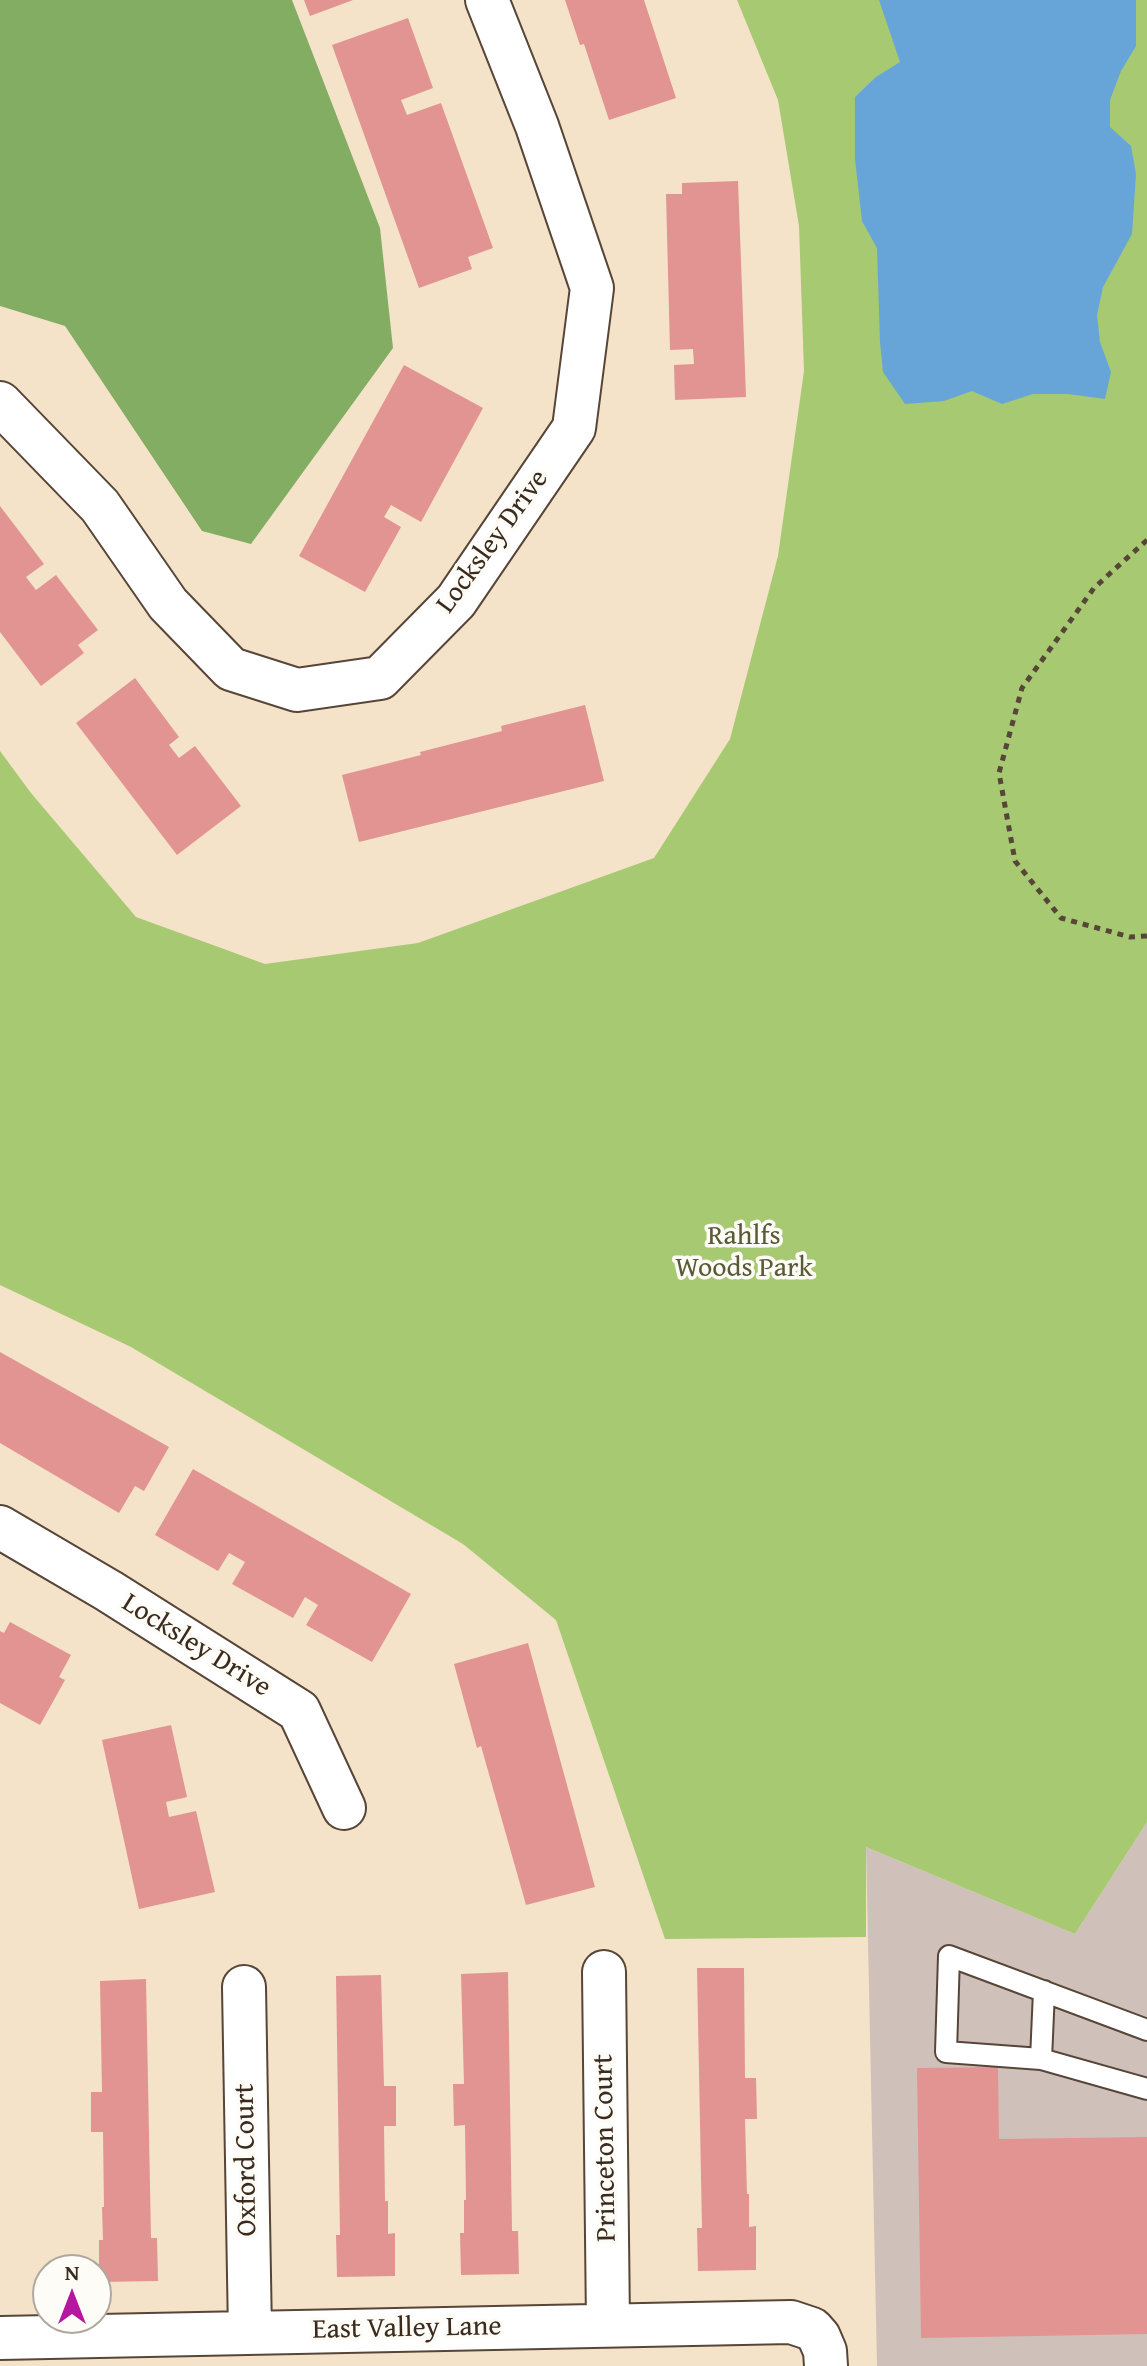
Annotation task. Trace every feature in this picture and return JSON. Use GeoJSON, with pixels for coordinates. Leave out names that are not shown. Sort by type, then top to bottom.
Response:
{"type":"FeatureCollection","features":[{"type":"Feature","properties":{"kind":"street","name":"Locksley Drive"},"geometry":{"type":"LineString","coordinates":[[0,403],[100,506],[168,604],[231,669],[297,690],[380,678],[456,601],[574,428],[592,288],[537,126],[487,0]]}},
{"type":"Feature","properties":{"kind":"street","name":"Locksley Drive"},"geometry":{"type":"LineString","coordinates":[[0,1527],[109,1591],[299,1711],[344,1808]]}},
{"type":"Feature","properties":{"kind":"street","name":"Princeton Court"},"geometry":{"type":"LineString","coordinates":[[604,1972],[608,2324]]}},
{"type":"Feature","properties":{"kind":"street","name":"Oxford Court"},"geometry":{"type":"LineString","coordinates":[[244,1987],[250,2333]]}},
{"type":"Feature","properties":{"kind":"street","name":"East Valley Lane"},"geometry":{"type":"LineString","coordinates":[[0,2338],[772,2321],[791,2322],[819,2348]]}},
{"type":"Feature","properties":{"kind":"lane"},"geometry":{"type":"LineString","coordinates":[[1147,2030],[949,1956],[946,2052],[1041,2059],[1147,2089]]}},
{"type":"Feature","properties":{"kind":"lane"},"geometry":{"type":"LineString","coordinates":[[1041,2059],[1044,1991]]}},
{"type":"Feature","properties":{"kind":"path"},"geometry":{"type":"LineString","coordinates":[[1147,540],[1094,588],[1022,688],[999,773],[1015,861],[1061,918],[1130,937],[1147,936]]}},
{"type":"Feature","properties":{"kind":"shaded area"},"geometry":{"type":"Polygon","coordinates":[[[1147,1822],[1147,2366],[877,2366],[866,1847],[1075,1934],[1147,1822]]]}},
{"type":"Feature","properties":{"kind":"green space"},"geometry":{"type":"Polygon","coordinates":[[[0,0],[292,0],[380,228],[393,348],[251,544],[202,531],[65,326],[0,306],[0,0]]]}},
{"type":"Feature","properties":{"kind":"green space","name":"Rahlfs Woods Park"},"geometry":{"type":"Polygon","coordinates":[[[737,0],[1147,0],[1147,1822],[1075,1934],[866,1847],[866,1937],[665,1939],[556,1620],[463,1544],[131,1347],[0,1285],[0,751],[31,793],[136,917],[265,964],[418,943],[654,858],[730,739],[778,556],[804,371],[799,226],[778,100],[737,0]]]}},
{"type":"Feature","properties":{"kind":"water"},"geometry":{"type":"Polygon","coordinates":[[[879,0],[1136,0],[1136,46],[1121,71],[1110,100],[1110,127],[1131,146],[1136,174],[1132,234],[1103,287],[1097,315],[1100,342],[1111,372],[1105,399],[1068,394],[1033,394],[1002,404],[972,391],[944,401],[905,404],[883,372],[877,248],[862,221],[855,159],[855,97],[876,77],[900,62],[879,0]]]}},
{"type":"Feature","properties":{"kind":"building"},"geometry":{"type":"Polygon","coordinates":[[[304,0],[353,0],[310,16],[304,0]]]}},
{"type":"Feature","properties":{"kind":"building"},"geometry":{"type":"Polygon","coordinates":[[[565,0],[644,0],[676,98],[609,120],[584,44],[580,45],[565,0]]]}},
{"type":"Feature","properties":{"kind":"building"},"geometry":{"type":"Polygon","coordinates":[[[408,18],[433,88],[401,100],[407,115],[441,103],[493,248],[468,257],[472,269],[419,288],[332,45],[408,18]]]}},
{"type":"Feature","properties":{"kind":"building"},"geometry":{"type":"Polygon","coordinates":[[[738,181],[746,397],[675,400],[674,365],[694,364],[693,349],[670,350],[666,194],[682,194],[682,183],[738,181]]]}},
{"type":"Feature","properties":{"kind":"building"},"geometry":{"type":"Polygon","coordinates":[[[404,365],[483,408],[421,522],[391,505],[384,517],[401,527],[365,592],[299,556],[404,365]]]}},
{"type":"Feature","properties":{"kind":"building"},"geometry":{"type":"Polygon","coordinates":[[[0,506],[44,564],[26,577],[36,590],[56,575],[98,630],[78,645],[84,653],[41,686],[0,632],[0,506]]]}},
{"type":"Feature","properties":{"kind":"building"},"geometry":{"type":"Polygon","coordinates":[[[135,678],[179,737],[169,745],[179,758],[195,746],[241,806],[177,855],[76,723],[135,678]]]}},
{"type":"Feature","properties":{"kind":"building"},"geometry":{"type":"Polygon","coordinates":[[[585,705],[604,781],[359,842],[342,775],[502,731],[501,726],[585,705]]]}},
{"type":"Feature","properties":{"kind":"building"},"geometry":{"type":"Polygon","coordinates":[[[0,1352],[169,1447],[144,1491],[135,1486],[119,1513],[0,1443],[0,1352]]]}},
{"type":"Feature","properties":{"kind":"building"},"geometry":{"type":"Polygon","coordinates":[[[193,1469],[411,1594],[372,1662],[306,1625],[318,1605],[305,1597],[293,1618],[232,1584],[245,1562],[229,1553],[218,1571],[155,1535],[193,1469]]]}},
{"type":"Feature","properties":{"kind":"building"},"geometry":{"type":"Polygon","coordinates":[[[10,1622],[71,1655],[59,1677],[65,1680],[40,1725],[0,1703],[0,1631],[4,1633],[10,1622]]]}},
{"type":"Feature","properties":{"kind":"building"},"geometry":{"type":"Polygon","coordinates":[[[528,1643],[595,1887],[526,1905],[454,1664],[528,1643]]]}},
{"type":"Feature","properties":{"kind":"building"},"geometry":{"type":"Polygon","coordinates":[[[171,1725],[187,1797],[166,1802],[169,1817],[196,1811],[215,1892],[139,1909],[102,1740],[171,1725]]]}},
{"type":"Feature","properties":{"kind":"building"},"geometry":{"type":"Polygon","coordinates":[[[697,1968],[744,1968],[745,2078],[756,2078],[757,2119],[745,2119],[749,2227],[756,2226],[756,2270],[698,2271],[697,2228],[702,2228],[697,1968]]]}},
{"type":"Feature","properties":{"kind":"building"},"geometry":{"type":"Polygon","coordinates":[[[508,1972],[512,2231],[518,2231],[519,2274],[461,2275],[460,2233],[464,2233],[466,2200],[465,2125],[454,2126],[453,2084],[464,2084],[461,1974],[508,1972]]]}},
{"type":"Feature","properties":{"kind":"building"},"geometry":{"type":"Polygon","coordinates":[[[381,1975],[384,2086],[396,2086],[396,2126],[384,2126],[385,2201],[388,2201],[388,2234],[395,2233],[395,2276],[337,2277],[336,2235],[340,2235],[336,1976],[381,1975]]]}},
{"type":"Feature","properties":{"kind":"building"},"geometry":{"type":"Polygon","coordinates":[[[146,1979],[151,2238],[157,2238],[158,2281],[112,2282],[112,2254],[99,2254],[99,2240],[103,2240],[103,2132],[91,2132],[91,2092],[102,2092],[100,1981],[146,1979]]]}},
{"type":"Feature","properties":{"kind":"building"},"geometry":{"type":"Polygon","coordinates":[[[998,2067],[999,2139],[1147,2137],[1147,2334],[921,2338],[917,2068],[998,2067]]]}}]}
